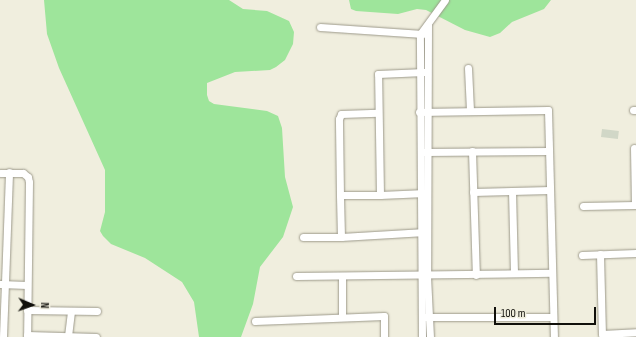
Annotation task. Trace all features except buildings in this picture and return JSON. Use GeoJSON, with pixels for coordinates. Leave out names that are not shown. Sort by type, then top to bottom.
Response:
{"type":"FeatureCollection","features":[{"type":"Feature","properties":{"kind":"street"},"geometry":{"type":"LineString","coordinates":[[424,193],[420,152],[419,112],[423,72],[424,35],[433,16],[445,0]]}},
{"type":"Feature","properties":{"kind":"street"},"geometry":{"type":"LineString","coordinates":[[320,27],[424,35]]}},
{"type":"Feature","properties":{"kind":"street"},"geometry":{"type":"LineString","coordinates":[[468,68],[470,110]]}},
{"type":"Feature","properties":{"kind":"street"},"geometry":{"type":"LineString","coordinates":[[422,337],[425,317],[424,193],[428,152],[428,111],[423,72]]}},
{"type":"Feature","properties":{"kind":"street"},"geometry":{"type":"LineString","coordinates":[[380,195],[378,74],[423,72]]}},
{"type":"Feature","properties":{"kind":"street"},"geometry":{"type":"LineString","coordinates":[[419,112],[470,110],[548,110],[554,337]]}},
{"type":"Feature","properties":{"kind":"street"},"geometry":{"type":"LineString","coordinates":[[341,237],[339,119],[341,114],[378,113]]}},
{"type":"Feature","properties":{"kind":"street"},"geometry":{"type":"LineString","coordinates":[[583,206],[636,205],[634,148]]}},
{"type":"Feature","properties":{"kind":"street"},"geometry":{"type":"LineString","coordinates":[[472,151],[476,275]]}},
{"type":"Feature","properties":{"kind":"street"},"geometry":{"type":"LineString","coordinates":[[420,152],[549,151]]}},
{"type":"Feature","properties":{"kind":"street"},"geometry":{"type":"LineString","coordinates":[[3,337],[2,284],[9,172]]}},
{"type":"Feature","properties":{"kind":"street"},"geometry":{"type":"LineString","coordinates":[[0,173],[9,172],[26,174],[29,182],[27,336],[96,337]]}},
{"type":"Feature","properties":{"kind":"street"},"geometry":{"type":"LineString","coordinates":[[473,192],[550,190]]}},
{"type":"Feature","properties":{"kind":"street"},"geometry":{"type":"LineString","coordinates":[[512,191],[514,273]]}},
{"type":"Feature","properties":{"kind":"street"},"geometry":{"type":"LineString","coordinates":[[340,195],[424,193]]}},
{"type":"Feature","properties":{"kind":"street"},"geometry":{"type":"LineString","coordinates":[[303,237],[341,237],[424,232]]}},
{"type":"Feature","properties":{"kind":"street"},"geometry":{"type":"LineString","coordinates":[[582,255],[636,253]]}},
{"type":"Feature","properties":{"kind":"street"},"geometry":{"type":"LineString","coordinates":[[600,254],[602,334],[636,332]]}},
{"type":"Feature","properties":{"kind":"street"},"geometry":{"type":"LineString","coordinates":[[296,276],[424,276],[552,272]]}},
{"type":"Feature","properties":{"kind":"street"},"geometry":{"type":"LineString","coordinates":[[342,276],[342,317]]}},
{"type":"Feature","properties":{"kind":"street"},"geometry":{"type":"LineString","coordinates":[[2,284],[27,284]]}},
{"type":"Feature","properties":{"kind":"street"},"geometry":{"type":"LineString","coordinates":[[27,310],[71,312],[97,311]]}},
{"type":"Feature","properties":{"kind":"street"},"geometry":{"type":"LineString","coordinates":[[68,336],[71,312]]}},
{"type":"Feature","properties":{"kind":"street"},"geometry":{"type":"LineString","coordinates":[[255,321],[384,316],[384,337]]}},
{"type":"Feature","properties":{"kind":"street"},"geometry":{"type":"LineString","coordinates":[[425,317],[553,316]]}},
{"type":"Feature","properties":{"kind":"street"},"geometry":{"type":"LineString","coordinates":[[425,317],[430,337]]}},
{"type":"Feature","properties":{"kind":"shaded area"},"geometry":{"type":"Polygon","coordinates":[[[44,0],[229,0],[243,9],[267,11],[289,21],[294,32],[293,44],[285,60],[276,67],[270,70],[235,72],[207,83],[207,95],[209,101],[214,104],[267,111],[278,116],[282,128],[285,177],[293,207],[283,237],[260,267],[253,304],[241,337],[199,337],[194,302],[182,282],[145,258],[111,244],[100,231],[105,212],[105,170],[59,68],[47,34],[44,0]]]}},
{"type":"Feature","properties":{"kind":"shaded area"},"geometry":{"type":"Polygon","coordinates":[[[349,0],[551,0],[544,9],[512,22],[500,33],[490,37],[465,30],[426,10],[417,9],[398,14],[356,11],[351,9],[349,0]]]}}]}
